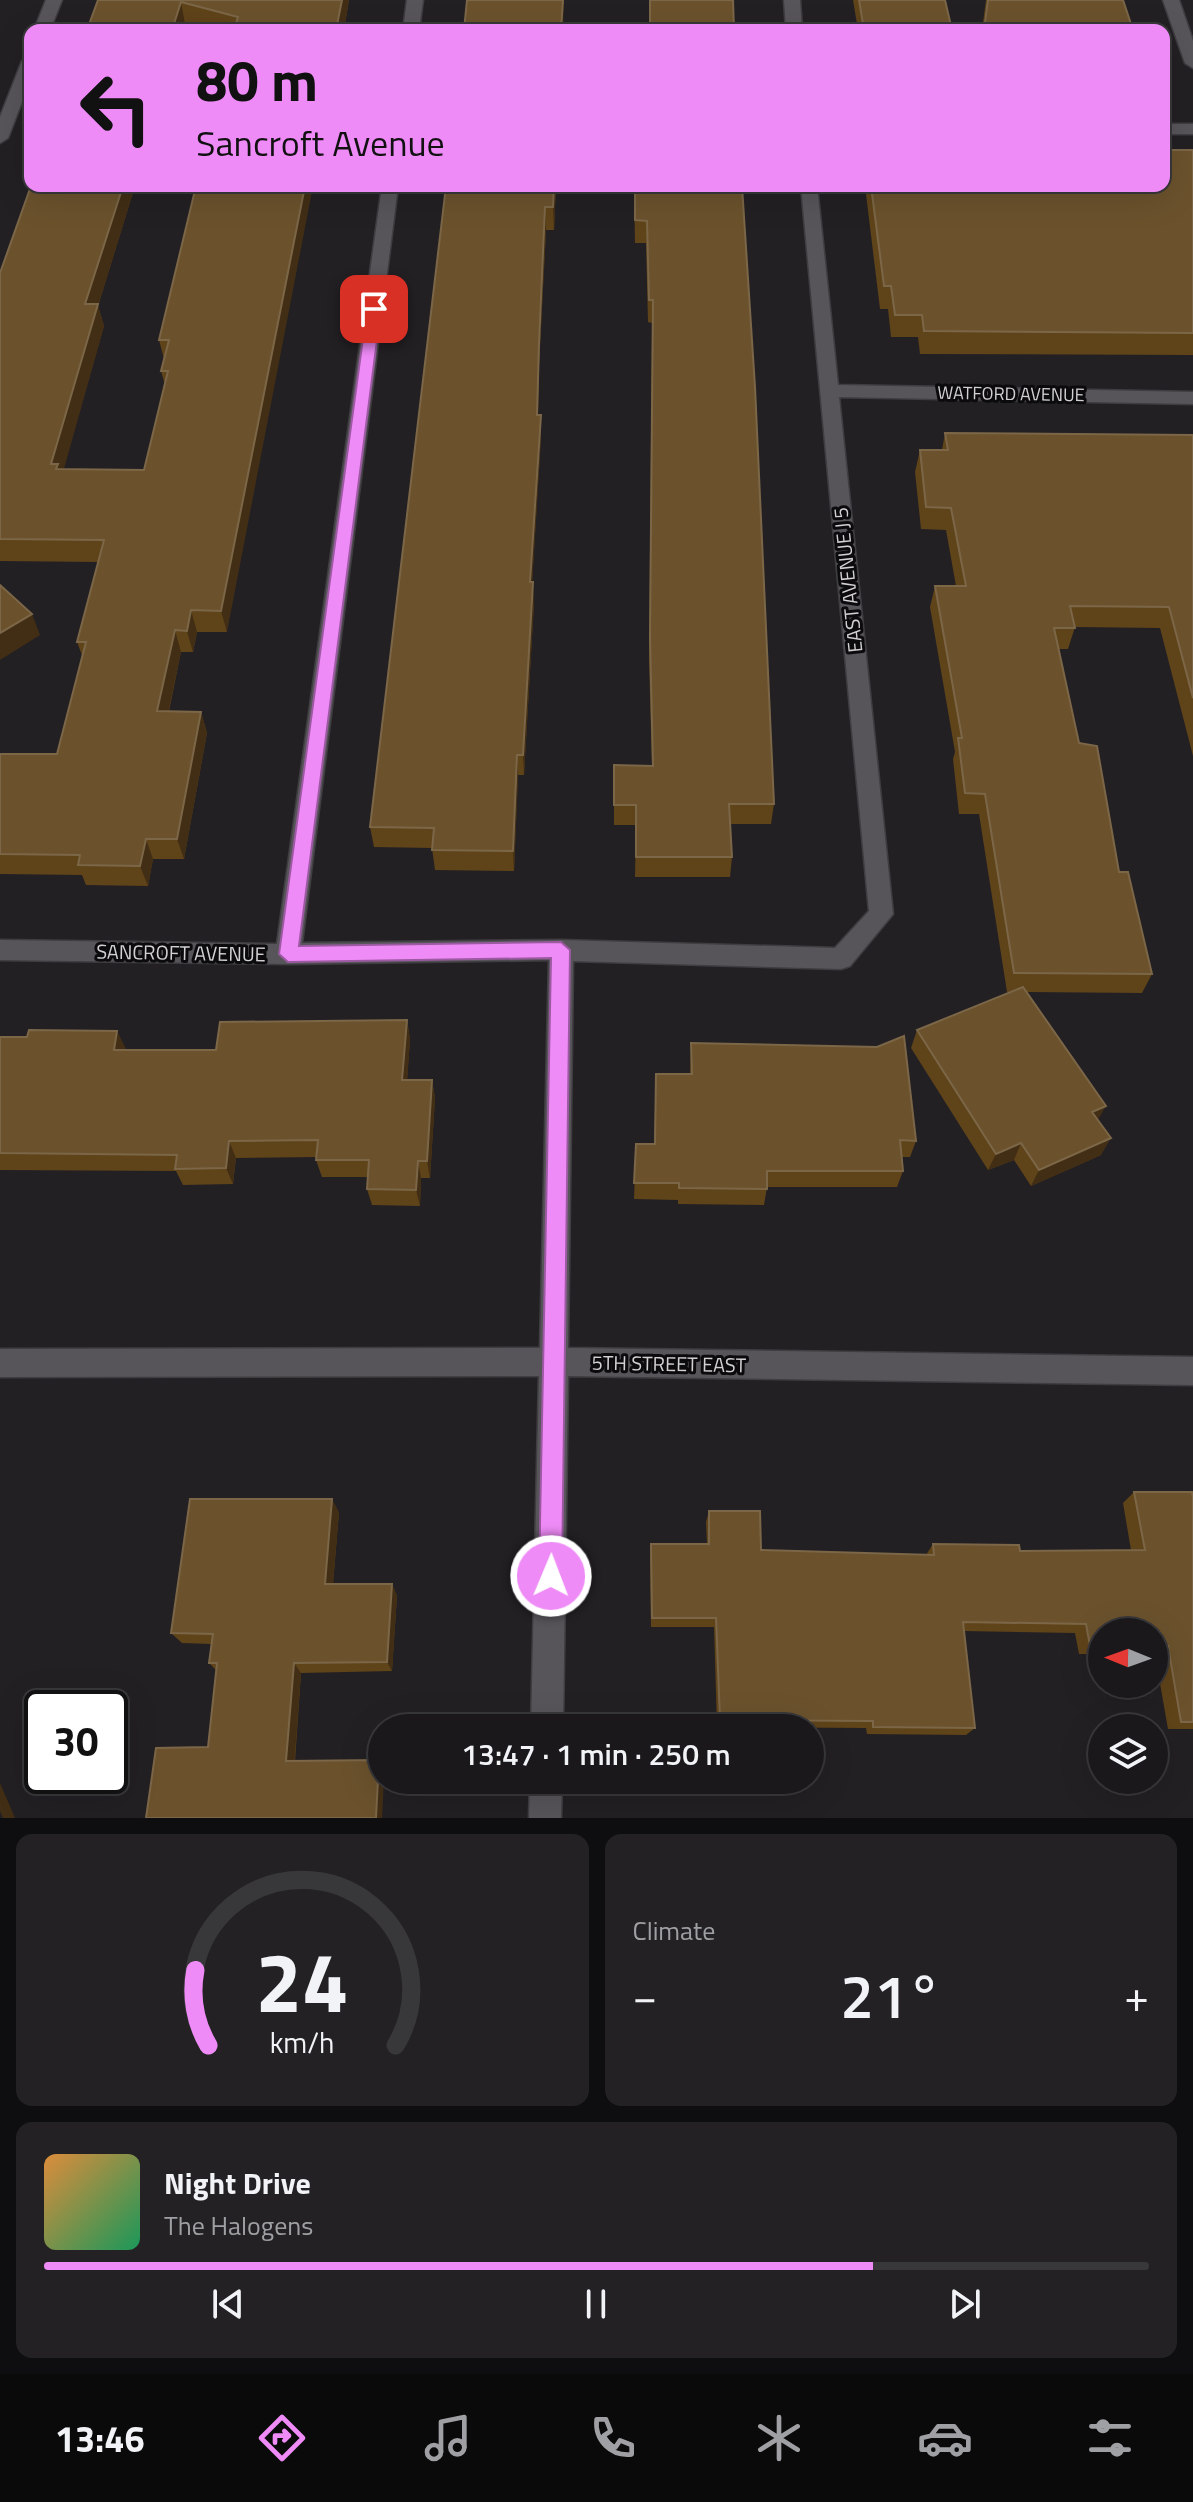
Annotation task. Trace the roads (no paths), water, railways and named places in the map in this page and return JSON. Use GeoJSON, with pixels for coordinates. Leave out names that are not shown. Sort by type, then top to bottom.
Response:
{"type":"FeatureCollection","features":[{"type":"Feature","properties":{"kind":"street"},"geometry":{"type":"LineString","coordinates":[[44,24],[54,0]]}},
{"type":"Feature","properties":{"kind":"street"},"geometry":{"type":"LineString","coordinates":[[412,24],[415,0]]}},
{"type":"Feature","properties":{"kind":"street"},"geometry":{"type":"LineString","coordinates":[[792,0],[794,24]]}},
{"type":"Feature","properties":{"kind":"street"},"geometry":{"type":"LineString","coordinates":[[1171,0],[1193,63]]}},
{"type":"Feature","properties":{"kind":"street"},"geometry":{"type":"LineString","coordinates":[[0,138],[24,76]]}},
{"type":"Feature","properties":{"kind":"street"},"geometry":{"type":"LineString","coordinates":[[1170,129],[1193,129]]}},
{"type":"Feature","properties":{"kind":"street"},"geometry":{"type":"LineString","coordinates":[[288,954],[389,192]]}},
{"type":"Feature","properties":{"kind":"street","name":"EAST AVENUE J 5"},"geometry":{"type":"LineString","coordinates":[[810,192],[881,914],[841,959]]}},
{"type":"Feature","properties":{"kind":"street","name":"WATFORD AVENUE"},"geometry":{"type":"LineString","coordinates":[[829,391],[1193,398]]}},
{"type":"Feature","properties":{"kind":"street","name":"SANCROFT AVENUE"},"geometry":{"type":"LineString","coordinates":[[0,950],[288,954],[561,950],[841,959]]}},
{"type":"Feature","properties":{"kind":"street"},"geometry":{"type":"LineString","coordinates":[[547,1714],[561,950]]}},
{"type":"Feature","properties":{"kind":"street","name":"5TH STREET EAST"},"geometry":{"type":"LineString","coordinates":[[0,1363],[555,1362],[1193,1371]]}},
{"type":"Feature","properties":{"kind":"street"},"geometry":{"type":"LineString","coordinates":[[545,1818],[546,1794]]}}]}
